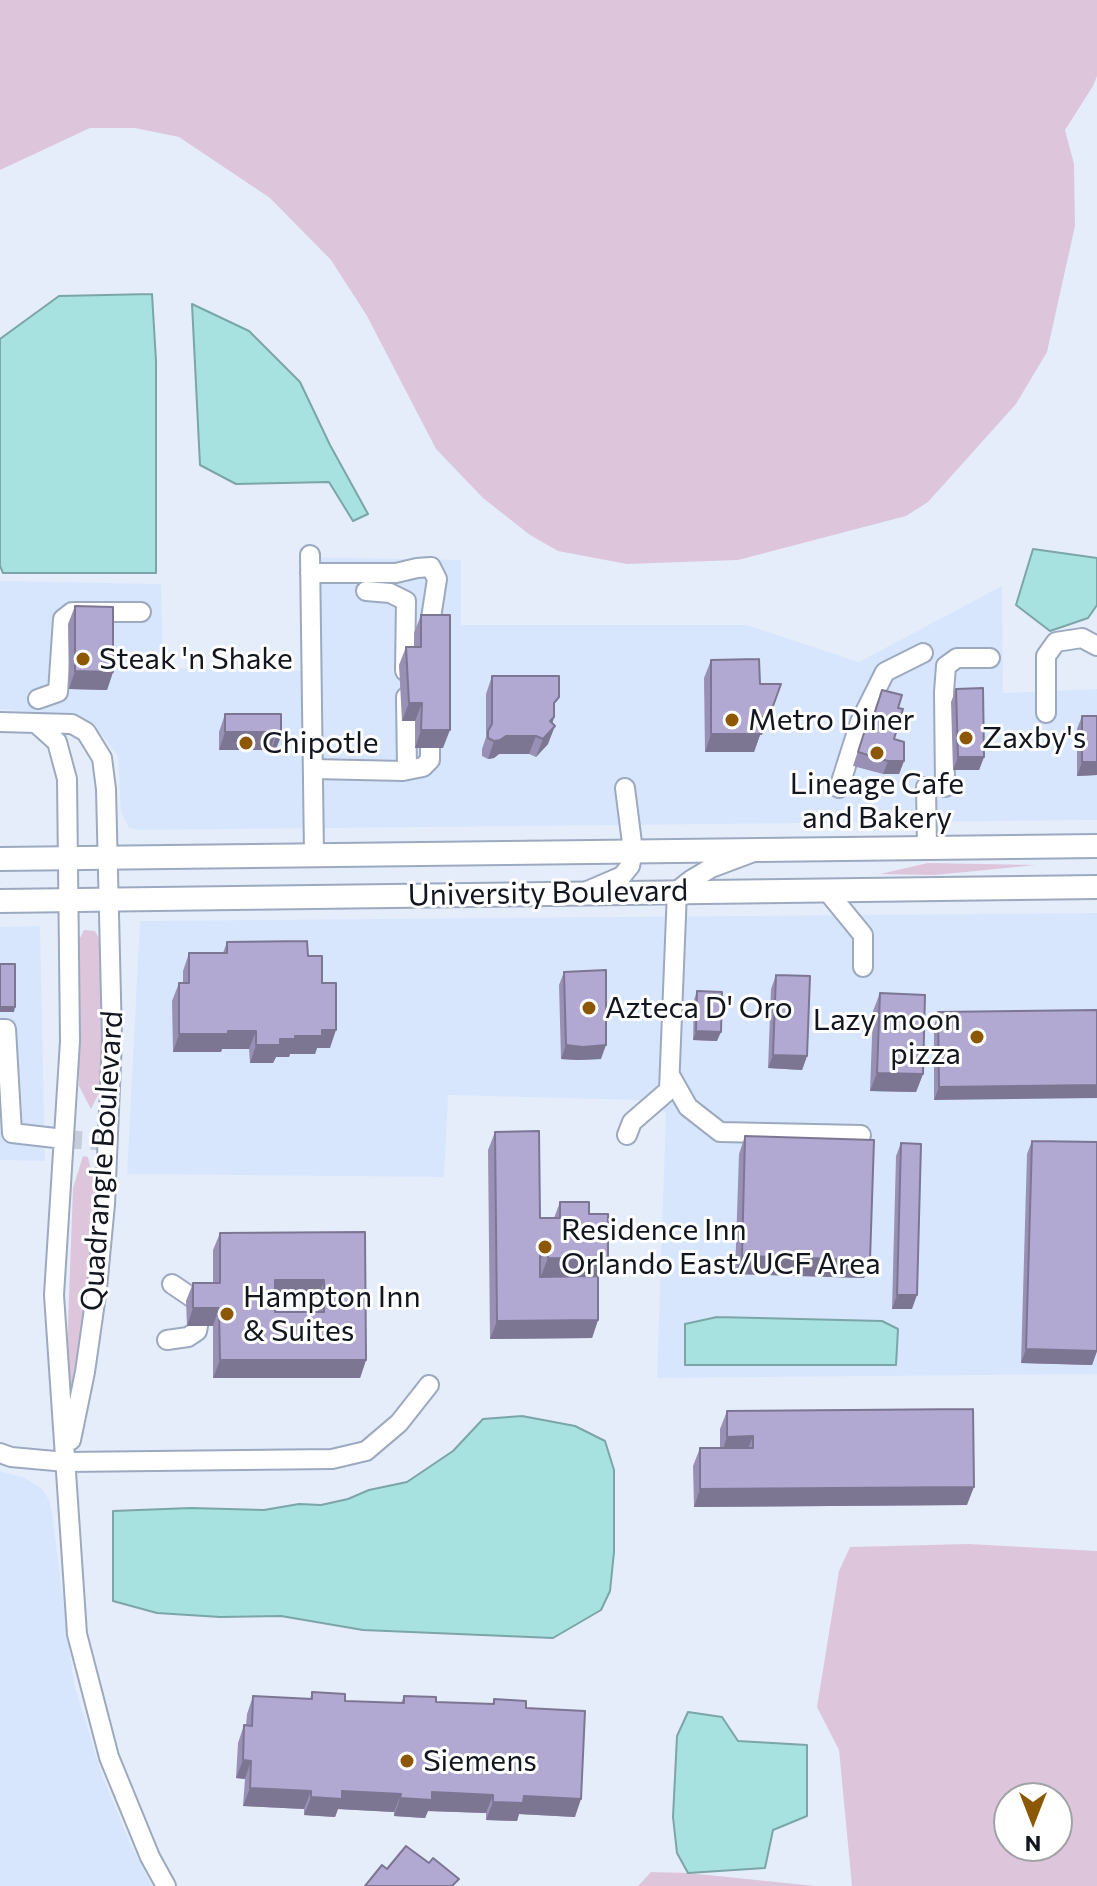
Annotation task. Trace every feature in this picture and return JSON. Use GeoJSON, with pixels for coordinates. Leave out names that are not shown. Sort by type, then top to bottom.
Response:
{"type":"FeatureCollection","features":[{"type":"Feature","properties":{"kind":"main road","name":"University Boulevard"},"geometry":{"type":"LineString","coordinates":[[0,859],[1097,846]]}},
{"type":"Feature","properties":{"kind":"main road","name":"University Boulevard"},"geometry":{"type":"LineString","coordinates":[[0,901],[1095,886]]}},
{"type":"Feature","properties":{"kind":"street"},"geometry":{"type":"LineString","coordinates":[[314,855],[310,564],[396,573],[431,567],[437,579],[431,618],[431,662]]}},
{"type":"Feature","properties":{"kind":"street"},"geometry":{"type":"LineString","coordinates":[[366,591],[390,593],[406,601],[407,770]]}},
{"type":"Feature","properties":{"kind":"street"},"geometry":{"type":"LineString","coordinates":[[38,699],[58,692],[63,619],[72,612],[141,612]]}},
{"type":"Feature","properties":{"kind":"street"},"geometry":{"type":"LineString","coordinates":[[1046,713],[1046,656],[1056,642],[1082,638],[1097,646]]}},
{"type":"Feature","properties":{"kind":"street"},"geometry":{"type":"LineString","coordinates":[[839,788],[860,722],[885,672],[923,653]]}},
{"type":"Feature","properties":{"kind":"street"},"geometry":{"type":"LineString","coordinates":[[927,848],[936,787],[946,666],[957,658],[990,658]]}},
{"type":"Feature","properties":{"kind":"street"},"geometry":{"type":"LineString","coordinates":[[313,769],[407,770],[423,767],[430,760],[430,705]]}},
{"type":"Feature","properties":{"kind":"street","name":"Quadrangle Boulevard"},"geometry":{"type":"LineString","coordinates":[[0,722],[72,724],[86,732],[102,758],[106,789],[112,1039],[105,1204],[85,1372],[66,1462]]}},
{"type":"Feature","properties":{"kind":"street","name":"Quadrangle Boulevard"},"geometry":{"type":"LineString","coordinates":[[37,724],[57,742],[67,779],[70,1041],[54,1295],[77,1634],[109,1757],[150,1857],[166,1886]]}},
{"type":"Feature","properties":{"kind":"street"},"geometry":{"type":"LineString","coordinates":[[584,893],[622,876],[630,866],[633,851],[625,788]]}},
{"type":"Feature","properties":{"kind":"street"},"geometry":{"type":"LineString","coordinates":[[627,1135],[632,1122],[669,1090],[677,891],[711,868],[761,850]]}},
{"type":"Feature","properties":{"kind":"street"},"geometry":{"type":"LineString","coordinates":[[827,891],[863,935],[863,967]]}},
{"type":"Feature","properties":{"kind":"street"},"geometry":{"type":"LineString","coordinates":[[0,1029],[6,1029],[12,1133],[64,1139]]}},
{"type":"Feature","properties":{"kind":"street"},"geometry":{"type":"LineString","coordinates":[[671,1077],[688,1107],[720,1132],[861,1135]]}},
{"type":"Feature","properties":{"kind":"street"},"geometry":{"type":"LineString","coordinates":[[172,1284],[197,1301]]}},
{"type":"Feature","properties":{"kind":"street"},"geometry":{"type":"LineString","coordinates":[[167,1340],[188,1337],[197,1331],[198,1326]]}},
{"type":"Feature","properties":{"kind":"street"},"geometry":{"type":"LineString","coordinates":[[0,1453],[11,1457],[66,1462],[332,1459],[366,1451],[399,1423],[429,1385]]}},
{"type":"Feature","properties":{"kind":"shaded area"},"geometry":{"type":"Polygon","coordinates":[[[0,0],[1097,0],[1097,76],[1065,130],[1074,164],[1075,226],[1047,352],[1016,404],[928,502],[906,516],[738,560],[627,564],[558,551],[530,535],[483,498],[436,449],[367,316],[331,260],[270,198],[179,137],[135,128],[90,128],[0,170],[0,0]]]}},
{"type":"Feature","properties":{"kind":"shaded area"},"geometry":{"type":"Polygon","coordinates":[[[152,294],[156,361],[156,573],[3,573],[0,566],[0,339],[59,296],[152,294]]]}},
{"type":"Feature","properties":{"kind":"shaded area"},"geometry":{"type":"Polygon","coordinates":[[[192,304],[249,331],[300,382],[368,514],[353,521],[329,482],[236,484],[200,465],[192,304]]]}},
{"type":"Feature","properties":{"kind":"shaded area"},"geometry":{"type":"Polygon","coordinates":[[[1033,549],[1097,558],[1097,605],[1088,618],[1050,631],[1016,605],[1033,549]]]}},
{"type":"Feature","properties":{"kind":"shaded area"},"geometry":{"type":"Polygon","coordinates":[[[301,557],[461,560],[461,625],[747,625],[859,662],[1002,586],[1003,693],[1097,689],[1097,820],[139,830],[129,828],[121,812],[118,756],[95,726],[76,717],[0,709],[0,581],[161,584],[163,668],[301,671],[301,557]]]}},
{"type":"Feature","properties":{"kind":"shaded area"},"geometry":{"type":"Polygon","coordinates":[[[928,863],[1036,865],[935,875],[880,874],[928,863]]]}},
{"type":"Feature","properties":{"kind":"shaded area"},"geometry":{"type":"Polygon","coordinates":[[[1097,913],[1097,1374],[657,1378],[666,1112],[639,1100],[448,1095],[444,1177],[127,1174],[140,921],[1097,913]]]}},
{"type":"Feature","properties":{"kind":"shaded area"},"geometry":{"type":"Polygon","coordinates":[[[40,926],[45,1161],[0,1160],[0,927],[40,926]]]}},
{"type":"Feature","properties":{"kind":"shaded area"},"geometry":{"type":"Polygon","coordinates":[[[84,930],[95,931],[101,942],[102,1087],[91,1109],[79,1086],[78,942],[84,930]]]}},
{"type":"Feature","properties":{"kind":"shaded area"},"geometry":{"type":"Polygon","coordinates":[[[83,1156],[88,1157],[96,1192],[89,1294],[77,1384],[72,1385],[66,1380],[73,1188],[83,1156]]]}},
{"type":"Feature","properties":{"kind":"shaded area"},"geometry":{"type":"Polygon","coordinates":[[[717,1317],[882,1321],[898,1329],[896,1365],[685,1365],[685,1324],[717,1317]]]}},
{"type":"Feature","properties":{"kind":"shaded area"},"geometry":{"type":"Polygon","coordinates":[[[522,1416],[575,1426],[605,1441],[614,1470],[614,1552],[610,1591],[601,1610],[553,1638],[363,1630],[281,1616],[220,1617],[157,1613],[113,1601],[113,1511],[191,1508],[264,1510],[299,1504],[321,1505],[348,1499],[369,1490],[407,1482],[453,1451],[483,1419],[522,1416]]]}},
{"type":"Feature","properties":{"kind":"shaded area"},"geometry":{"type":"Polygon","coordinates":[[[0,1471],[25,1478],[42,1489],[49,1500],[74,1684],[103,1778],[152,1886],[0,1886],[0,1471]]]}},
{"type":"Feature","properties":{"kind":"shaded area"},"geometry":{"type":"Polygon","coordinates":[[[968,1544],[1097,1551],[1097,1886],[852,1886],[839,1750],[817,1707],[839,1571],[850,1547],[968,1544]]]}},
{"type":"Feature","properties":{"kind":"shaded area"},"geometry":{"type":"Polygon","coordinates":[[[688,1712],[722,1717],[738,1741],[807,1745],[807,1816],[773,1830],[765,1868],[688,1873],[677,1853],[673,1817],[677,1736],[688,1712]]]}},
{"type":"Feature","properties":{"kind":"shaded area"},"geometry":{"type":"Polygon","coordinates":[[[651,1872],[688,1873],[815,1886],[638,1886],[651,1872]]]}},
{"type":"Feature","properties":{"kind":"building"},"geometry":{"type":"Polygon","coordinates":[[[75,606],[113,607],[113,672],[75,671],[75,606]]]}},
{"type":"Feature","properties":{"kind":"building"},"geometry":{"type":"Polygon","coordinates":[[[421,615],[450,615],[450,730],[421,730],[422,703],[409,703],[406,647],[421,647],[421,615]]]}},
{"type":"Feature","properties":{"kind":"building"},"geometry":{"type":"Polygon","coordinates":[[[759,659],[760,684],[781,684],[769,717],[760,717],[760,734],[711,734],[711,660],[759,659]]]}},
{"type":"Feature","properties":{"kind":"building"},"geometry":{"type":"Polygon","coordinates":[[[492,676],[559,676],[559,697],[554,703],[554,717],[550,721],[555,726],[543,739],[536,736],[506,736],[494,741],[488,738],[492,724],[492,676]]]}},
{"type":"Feature","properties":{"kind":"building"},"geometry":{"type":"Polygon","coordinates":[[[983,688],[984,757],[958,757],[956,689],[983,688]]]}},
{"type":"Feature","properties":{"kind":"building"},"geometry":{"type":"Polygon","coordinates":[[[882,690],[902,695],[898,708],[903,709],[894,739],[904,742],[904,761],[888,761],[858,752],[870,714],[874,715],[882,690]]]}},
{"type":"Feature","properties":{"kind":"building"},"geometry":{"type":"Polygon","coordinates":[[[225,714],[281,714],[281,736],[276,736],[276,732],[225,732],[225,714]]]}},
{"type":"Feature","properties":{"kind":"building"},"geometry":{"type":"Polygon","coordinates":[[[1082,716],[1097,716],[1097,762],[1082,762],[1082,716]]]}},
{"type":"Feature","properties":{"kind":"building"},"geometry":{"type":"Polygon","coordinates":[[[307,941],[308,956],[322,956],[322,983],[336,983],[336,1030],[322,1030],[322,1036],[280,1039],[280,1045],[256,1045],[256,1031],[179,1034],[179,983],[189,983],[189,953],[227,953],[227,942],[307,941]]]}},
{"type":"Feature","properties":{"kind":"building"},"geometry":{"type":"Polygon","coordinates":[[[0,964],[15,964],[15,1007],[0,1007],[0,964]]]}},
{"type":"Feature","properties":{"kind":"building"},"geometry":{"type":"Polygon","coordinates":[[[606,970],[606,1045],[566,1045],[564,972],[606,970]]]}},
{"type":"Feature","properties":{"kind":"building"},"geometry":{"type":"Polygon","coordinates":[[[776,975],[810,976],[807,1056],[773,1055],[776,975]]]}},
{"type":"Feature","properties":{"kind":"building"},"geometry":{"type":"Polygon","coordinates":[[[697,991],[722,992],[721,1032],[696,1031],[697,991]]]}},
{"type":"Feature","properties":{"kind":"building"},"geometry":{"type":"Polygon","coordinates":[[[880,993],[925,995],[923,1074],[877,1073],[880,993]]]}},
{"type":"Feature","properties":{"kind":"building"},"geometry":{"type":"Polygon","coordinates":[[[1097,1010],[1097,1085],[939,1087],[938,1012],[1097,1010]]]}},
{"type":"Feature","properties":{"kind":"building","name":"Residence Inn Orlando East/UCF Area"},"geometry":{"type":"Polygon","coordinates":[[[539,1131],[540,1218],[560,1218],[560,1202],[589,1202],[589,1214],[608,1214],[608,1259],[548,1258],[547,1241],[540,1241],[540,1277],[598,1276],[598,1320],[497,1321],[495,1132],[539,1131]]]}},
{"type":"Feature","properties":{"kind":"building"},"geometry":{"type":"Polygon","coordinates":[[[745,1136],[874,1140],[870,1260],[742,1256],[745,1136]]]}},
{"type":"Feature","properties":{"kind":"building"},"geometry":{"type":"Polygon","coordinates":[[[1032,1141],[1097,1142],[1097,1351],[1026,1349],[1032,1141]]]}},
{"type":"Feature","properties":{"kind":"building"},"geometry":{"type":"Polygon","coordinates":[[[901,1143],[921,1144],[917,1295],[897,1295],[901,1143]]]}},
{"type":"Feature","properties":{"kind":"building","name":"Hampton Inn & Suites"},"geometry":{"type":"Polygon","coordinates":[[[365,1232],[366,1360],[220,1360],[219,1308],[193,1308],[193,1283],[220,1283],[220,1233],[365,1232]],[[275,1280],[275,1312],[324,1312],[324,1280],[275,1280]]]}},
{"type":"Feature","properties":{"kind":"building"},"geometry":{"type":"Polygon","coordinates":[[[973,1409],[974,1487],[700,1489],[700,1448],[753,1448],[753,1436],[727,1437],[727,1411],[973,1409]]]}},
{"type":"Feature","properties":{"kind":"building","name":"Siemens"},"geometry":{"type":"Polygon","coordinates":[[[312,1692],[345,1694],[345,1701],[404,1703],[404,1696],[436,1697],[436,1702],[494,1704],[494,1699],[526,1701],[526,1708],[585,1711],[581,1799],[524,1796],[523,1803],[493,1802],[493,1795],[432,1792],[432,1800],[400,1798],[401,1794],[342,1791],[342,1799],[311,1797],[311,1791],[250,1788],[251,1761],[243,1760],[244,1725],[252,1726],[253,1696],[312,1699],[312,1692]]]}},
{"type":"Feature","properties":{"kind":"building"},"geometry":{"type":"Polygon","coordinates":[[[406,1846],[429,1863],[433,1858],[459,1879],[452,1886],[365,1886],[382,1865],[387,1869],[406,1846]]]}},
{"type":"Feature","properties":{"kind":"tunnel"},"geometry":{"type":"LineString","coordinates":[[64,1139],[108,1142]]}},
{"type":"Feature","properties":{"kind":"place","name":"Steak 'n Shake"},"geometry":{"type":"Point","coordinates":[83,659]}},
{"type":"Feature","properties":{"kind":"place","name":"Metro Diner"},"geometry":{"type":"Point","coordinates":[732,720]}},
{"type":"Feature","properties":{"kind":"place","name":"Zaxby's"},"geometry":{"type":"Point","coordinates":[966,738]}},
{"type":"Feature","properties":{"kind":"place","name":"Chipotle"},"geometry":{"type":"Point","coordinates":[246,743]}},
{"type":"Feature","properties":{"kind":"place","name":"Lineage Cafe and Bakery"},"geometry":{"type":"Point","coordinates":[877,753]}},
{"type":"Feature","properties":{"kind":"place","name":"Azteca D' Oro"},"geometry":{"type":"Point","coordinates":[589,1008]}},
{"type":"Feature","properties":{"kind":"place","name":"Lazy moon pizza"},"geometry":{"type":"Point","coordinates":[977,1037]}},
{"type":"Feature","properties":{"kind":"place","name":"Residence Inn Orlando East/UCF Area"},"geometry":{"type":"Point","coordinates":[545,1247]}},
{"type":"Feature","properties":{"kind":"place","name":"Hampton Inn & Suites"},"geometry":{"type":"Point","coordinates":[227,1314]}},
{"type":"Feature","properties":{"kind":"place","name":"Siemens"},"geometry":{"type":"Point","coordinates":[407,1761]}}]}
